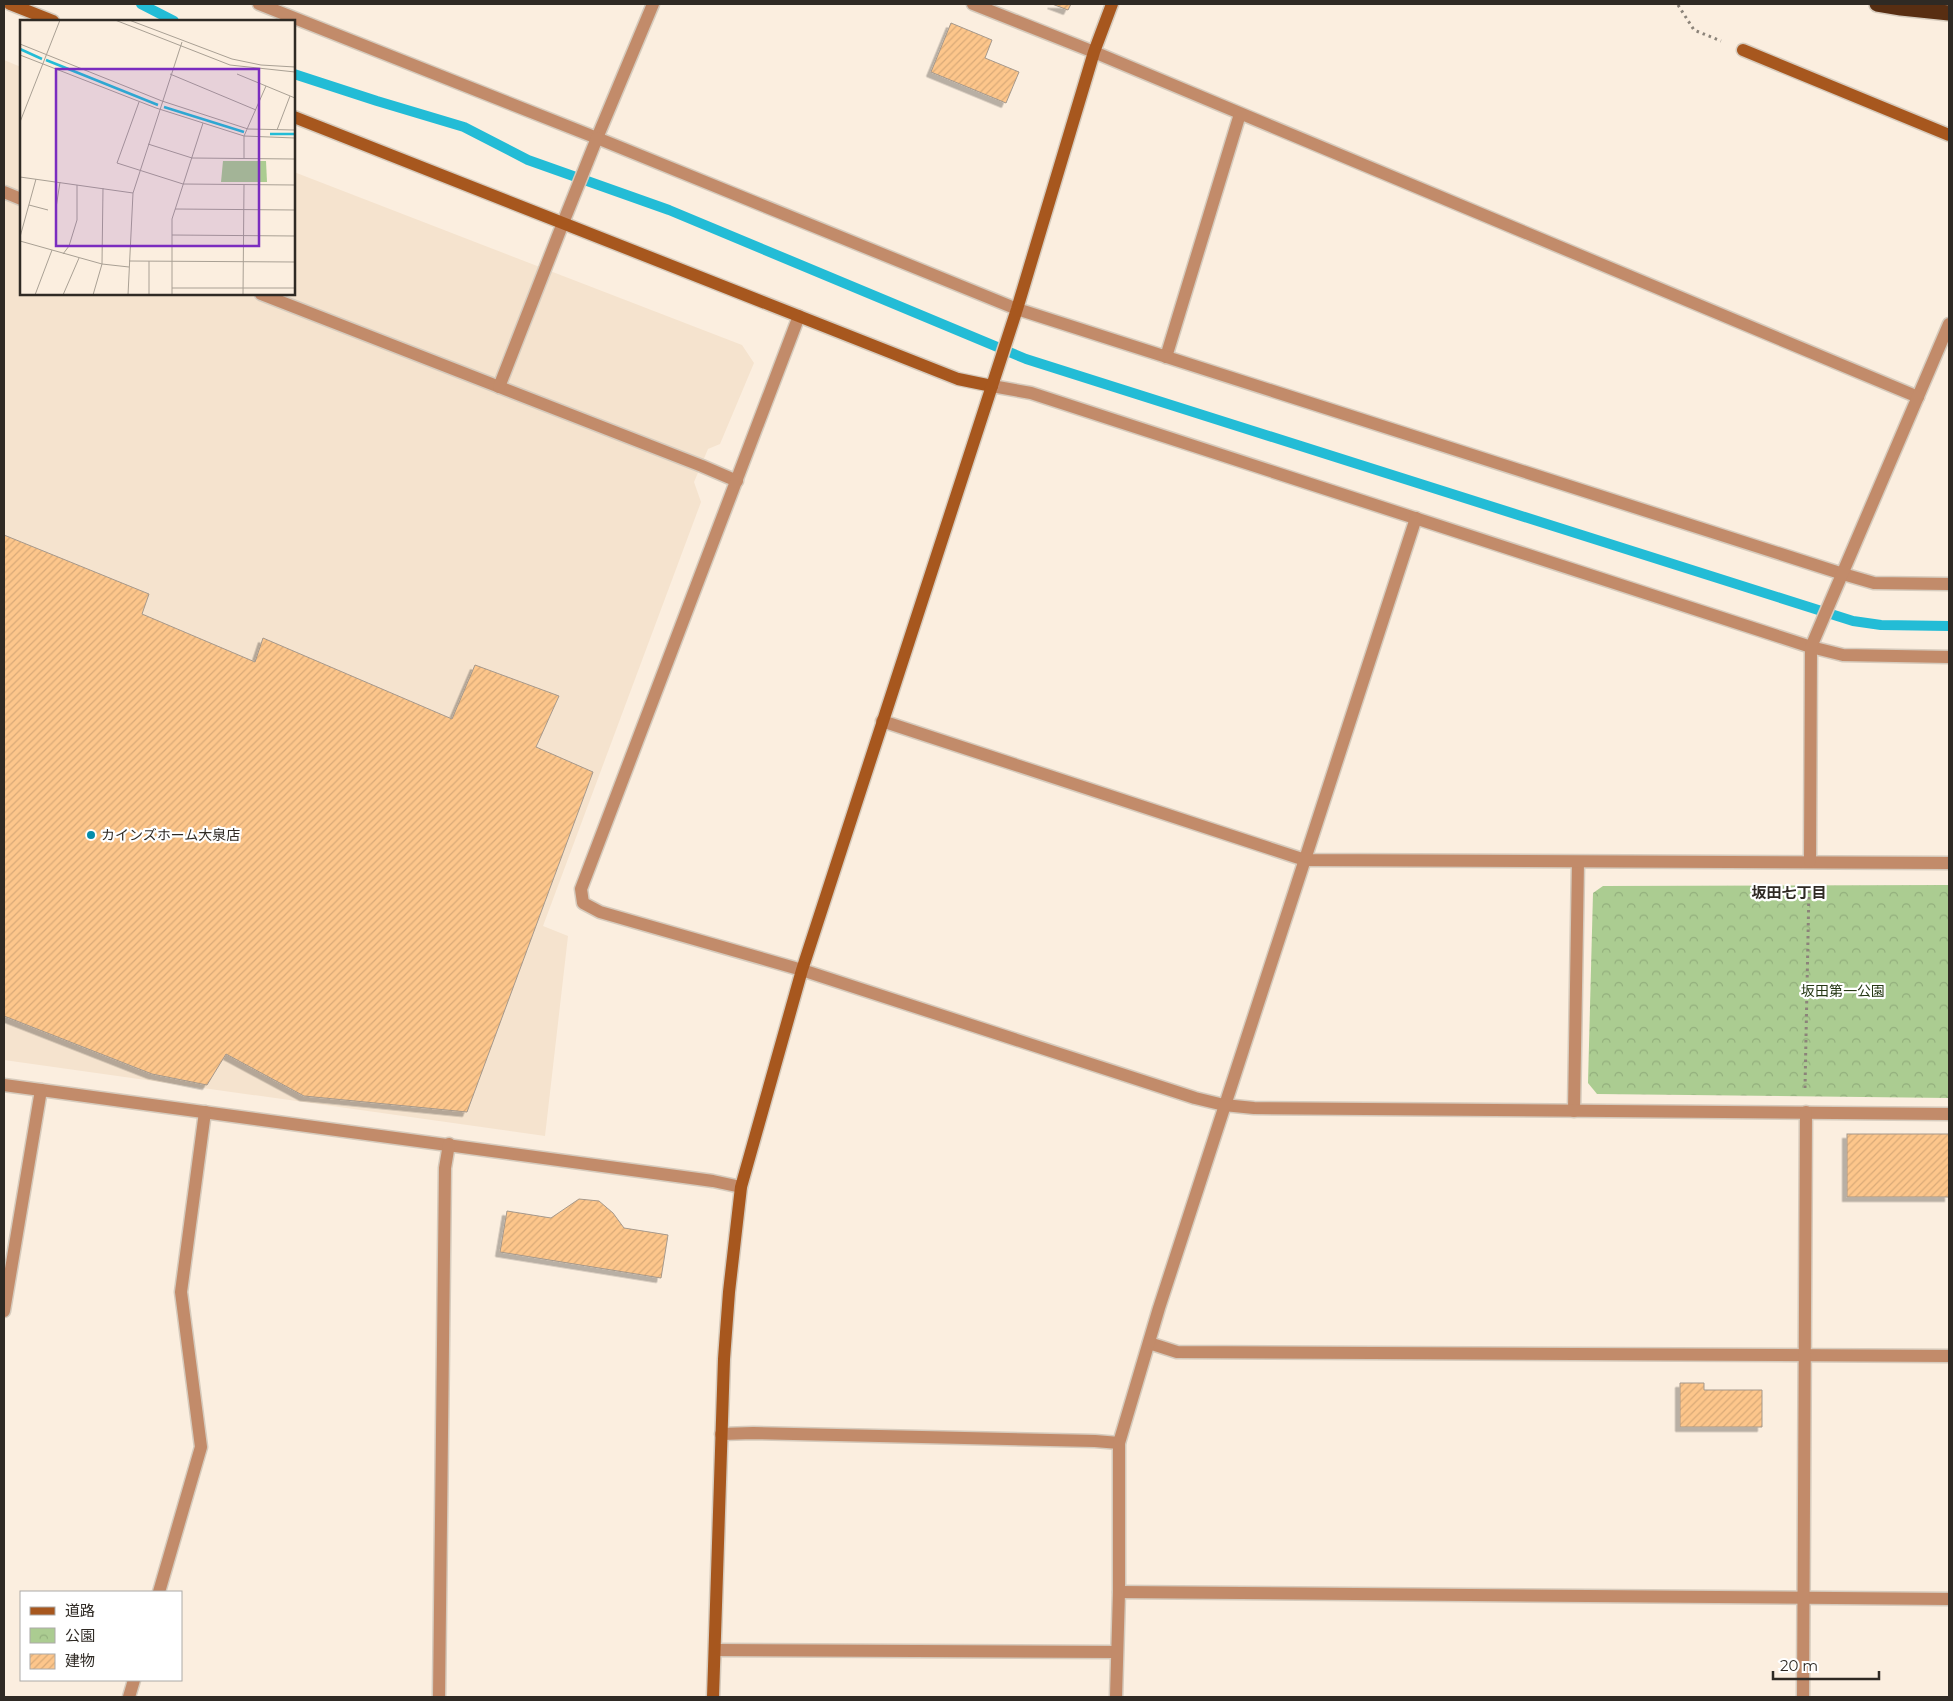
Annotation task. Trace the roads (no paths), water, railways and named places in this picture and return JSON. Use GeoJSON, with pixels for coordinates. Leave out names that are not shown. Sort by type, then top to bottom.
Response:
{"type":"FeatureCollection","features":[{"type":"Feature","properties":{"kind":"highway"},"geometry":{"type":"LineString","coordinates":[[1877,4],[1949,13]]}},
{"type":"Feature","properties":{"kind":"street"},"geometry":{"type":"LineString","coordinates":[[10,4],[50,20]]}},
{"type":"Feature","properties":{"kind":"street"},"geometry":{"type":"LineString","coordinates":[[259,4],[1017,309],[1843,574],[1874,583],[1949,584]]}},
{"type":"Feature","properties":{"kind":"street"},"geometry":{"type":"LineString","coordinates":[[499,387],[596,138],[653,4]]}},
{"type":"Feature","properties":{"kind":"street"},"geometry":{"type":"LineString","coordinates":[[972,4],[1094,52],[1918,397]]}},
{"type":"Feature","properties":{"kind":"street"},"geometry":{"type":"LineString","coordinates":[[713,1697],[721,1434],[729,1292],[741,1187],[802,970],[1017,309],[1094,52],[1112,4]]}},
{"type":"Feature","properties":{"kind":"street"},"geometry":{"type":"LineString","coordinates":[[1743,50],[1949,135]]}},
{"type":"Feature","properties":{"kind":"street"},"geometry":{"type":"LineString","coordinates":[[1166,357],[1240,114]]}},
{"type":"Feature","properties":{"kind":"street"},"geometry":{"type":"LineString","coordinates":[[295,117],[958,379],[1031,393],[1811,647],[1843,655],[1949,657]]}},
{"type":"Feature","properties":{"kind":"street"},"geometry":{"type":"LineString","coordinates":[[4,192],[20,199]]}},
{"type":"Feature","properties":{"kind":"street"},"geometry":{"type":"LineString","coordinates":[[264,295],[737,481]]}},
{"type":"Feature","properties":{"kind":"street"},"geometry":{"type":"LineString","coordinates":[[799,316],[581,889],[583,904],[600,912],[802,970],[1196,1098],[1224,1105],[1254,1108],[1949,1114]]}},
{"type":"Feature","properties":{"kind":"street"},"geometry":{"type":"LineString","coordinates":[[1810,861],[1811,647],[1949,324]]}},
{"type":"Feature","properties":{"kind":"street"},"geometry":{"type":"LineString","coordinates":[[1116,1697],[1118,1443],[1224,1105],[1416,518]]}},
{"type":"Feature","properties":{"kind":"street"},"geometry":{"type":"LineString","coordinates":[[882,720],[1305,860],[1949,863]]}},
{"type":"Feature","properties":{"kind":"street"},"geometry":{"type":"LineString","coordinates":[[1574,1111],[1578,862]]}},
{"type":"Feature","properties":{"kind":"street"},"geometry":{"type":"LineString","coordinates":[[4,1085],[449,1144],[713,1181],[741,1187]]}},
{"type":"Feature","properties":{"kind":"street"},"geometry":{"type":"LineString","coordinates":[[4,1311],[41,1090]]}},
{"type":"Feature","properties":{"kind":"street"},"geometry":{"type":"LineString","coordinates":[[159,1591],[201,1447],[181,1292],[205,1112]]}},
{"type":"Feature","properties":{"kind":"street"},"geometry":{"type":"LineString","coordinates":[[1803,1697],[1806,1112]]}},
{"type":"Feature","properties":{"kind":"street"},"geometry":{"type":"LineString","coordinates":[[438,1697],[444,1168],[449,1144]]}},
{"type":"Feature","properties":{"kind":"street"},"geometry":{"type":"LineString","coordinates":[[1149,1343],[1177,1352],[1949,1356]]}},
{"type":"Feature","properties":{"kind":"street"},"geometry":{"type":"LineString","coordinates":[[721,1434],[811,1434],[1118,1443]]}},
{"type":"Feature","properties":{"kind":"street"},"geometry":{"type":"LineString","coordinates":[[1118,1592],[1949,1599]]}},
{"type":"Feature","properties":{"kind":"street"},"geometry":{"type":"LineString","coordinates":[[715,1650],[1116,1652]]}},
{"type":"Feature","properties":{"kind":"street"},"geometry":{"type":"LineString","coordinates":[[129,1697],[134,1681]]}},
{"type":"Feature","properties":{"kind":"waterway"},"geometry":{"type":"LineString","coordinates":[[141,4],[172,20]]}},
{"type":"Feature","properties":{"kind":"waterway"},"geometry":{"type":"LineString","coordinates":[[295,74],[464,127],[528,160],[669,210],[1026,359],[1853,621],[1881,625],[1949,626]]}},
{"type":"Feature","properties":{"kind":"place","name":"カインズホーム大泉店"},"geometry":{"type":"Point","coordinates":[91,835]}},
{"type":"Feature","properties":{"kind":"district","name":"坂田七丁目"},"geometry":{"type":"Point","coordinates":[1789,892]}},
{"type":"Feature","properties":{"kind":"park label","name":"坂田第一公園"},"geometry":{"type":"Point","coordinates":[1843,991]}}]}
